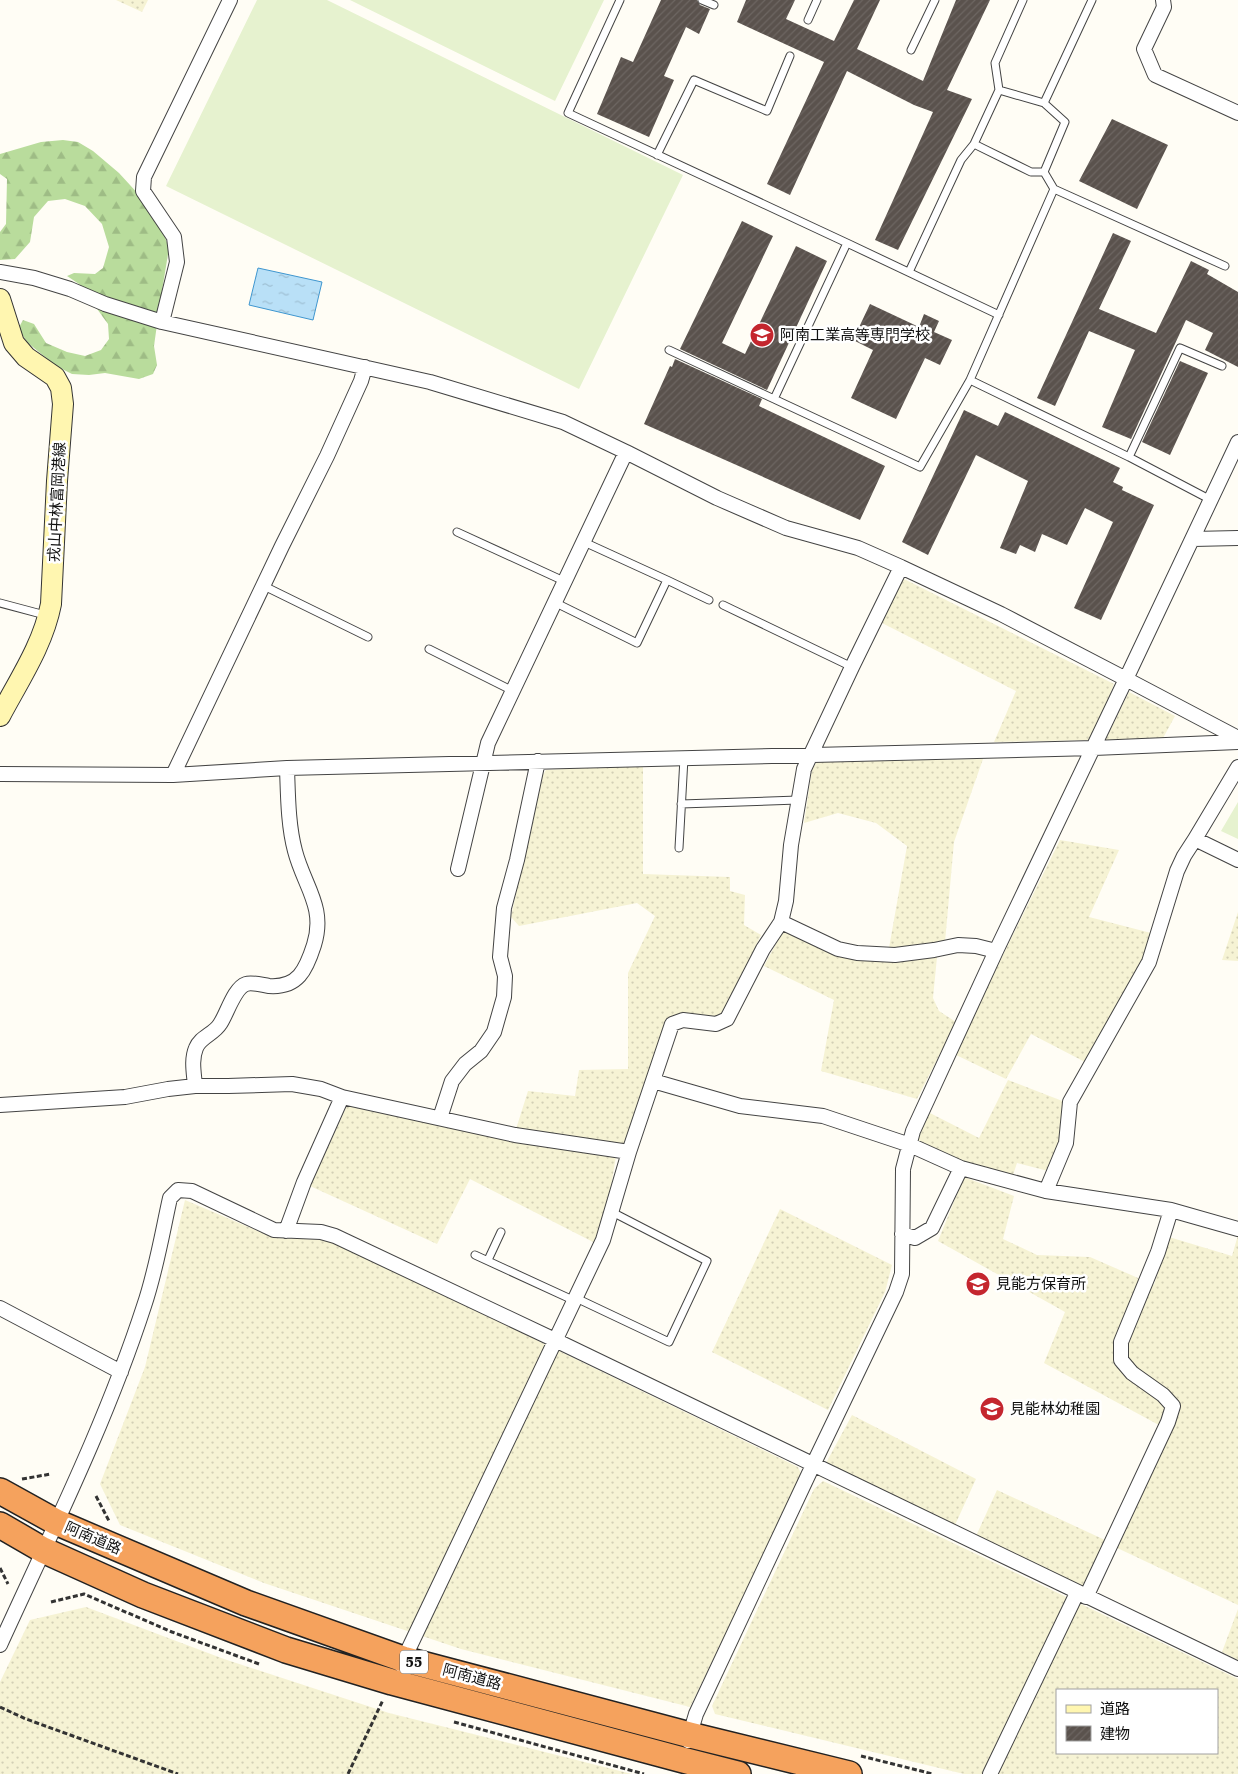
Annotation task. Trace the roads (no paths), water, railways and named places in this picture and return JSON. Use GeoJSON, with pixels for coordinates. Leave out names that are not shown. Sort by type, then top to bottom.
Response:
{"type":"FeatureCollection","features":[{"type":"Feature","properties":{"kind":"highway","name":"阿南道路"},"geometry":{"type":"LineString","coordinates":[[10,1485],[56,1522],[246,1603],[403,1659],[690,1734],[853,1764]]}},
{"type":"Feature","properties":{"kind":"highway","name":"阿南道路"},"geometry":{"type":"LineString","coordinates":[[0,1525],[43,1550],[143,1595],[277,1647],[392,1682],[738,1774]]}},
{"type":"Feature","properties":{"kind":"main road","name":"戎山中林富岡港線"},"geometry":{"type":"LineString","coordinates":[[0,300],[14,343],[26,357],[54,377],[61,388],[63,404],[49,616],[41,640],[0,716]]}},
{"type":"Feature","properties":{"kind":"street"},"geometry":{"type":"LineString","coordinates":[[162,322],[177,262],[174,237],[143,191],[144,177],[230,0]]}},
{"type":"Feature","properties":{"kind":"street"},"geometry":{"type":"LineString","coordinates":[[1163,0],[1164,7],[1144,49],[1155,75],[1238,113]]}},
{"type":"Feature","properties":{"kind":"street"},"geometry":{"type":"LineString","coordinates":[[0,272],[34,278],[70,289],[105,304],[162,322],[430,382],[563,422],[718,498],[786,528],[858,548],[1001,614],[1238,740]]}},
{"type":"Feature","properties":{"kind":"street"},"geometry":{"type":"LineString","coordinates":[[173,775],[326,456],[366,367]]}},
{"type":"Feature","properties":{"kind":"street"},"geometry":{"type":"LineString","coordinates":[[683,1760],[696,1714],[896,1292],[902,1274],[903,1170],[913,1131],[996,951],[1238,442]]}},
{"type":"Feature","properties":{"kind":"street"},"geometry":{"type":"LineString","coordinates":[[458,869],[488,743],[626,452]]}},
{"type":"Feature","properties":{"kind":"street"},"geometry":{"type":"LineString","coordinates":[[1193,539],[1238,538]]}},
{"type":"Feature","properties":{"kind":"street"},"geometry":{"type":"LineString","coordinates":[[392,1682],[603,1240],[629,1152],[672,1024],[683,1020],[716,1024],[727,1019],[762,949],[781,922],[786,901],[791,844],[804,769],[900,567]]}},
{"type":"Feature","properties":{"kind":"street"},"geometry":{"type":"LineString","coordinates":[[0,774],[173,775],[287,768],[1094,748],[1238,740]]}},
{"type":"Feature","properties":{"kind":"street"},"geometry":{"type":"LineString","coordinates":[[440,1118],[452,1081],[464,1064],[481,1051],[494,1032],[504,997],[505,976],[500,957],[504,908],[521,842],[538,761]]}},
{"type":"Feature","properties":{"kind":"street"},"geometry":{"type":"LineString","coordinates":[[1046,1191],[1066,1143],[1070,1102],[1149,962],[1177,871],[1184,856],[1238,767]]}},
{"type":"Feature","properties":{"kind":"street"},"geometry":{"type":"LineString","coordinates":[[195,1086],[193,1061],[196,1047],[219,1026],[238,988],[248,984],[279,986],[295,981],[303,971],[315,944],[318,910],[294,850],[289,812],[287,768]]}},
{"type":"Feature","properties":{"kind":"street"},"geometry":{"type":"LineString","coordinates":[[1195,839],[1238,860]]}},
{"type":"Feature","properties":{"kind":"street"},"geometry":{"type":"LineString","coordinates":[[781,922],[838,949],[857,953],[895,955],[958,945],[976,946],[996,951]]}},
{"type":"Feature","properties":{"kind":"street"},"geometry":{"type":"LineString","coordinates":[[653,1081],[740,1106],[823,1116],[910,1145],[961,1168],[1046,1191],[1171,1210],[1238,1228]]}},
{"type":"Feature","properties":{"kind":"street"},"geometry":{"type":"LineString","coordinates":[[0,1105],[125,1097],[195,1086],[292,1084],[321,1089],[342,1097],[515,1136],[629,1152]]}},
{"type":"Feature","properties":{"kind":"street"},"geometry":{"type":"LineString","coordinates":[[286,1230],[301,1190],[342,1097]]}},
{"type":"Feature","properties":{"kind":"street"},"geometry":{"type":"LineString","coordinates":[[902,1234],[915,1238],[932,1228],[961,1168]]}},
{"type":"Feature","properties":{"kind":"street"},"geometry":{"type":"LineString","coordinates":[[0,1645],[75,1485],[121,1372],[145,1304],[170,1198],[178,1190],[192,1191],[274,1230],[321,1232],[335,1236],[1238,1669]]}},
{"type":"Feature","properties":{"kind":"street"},"geometry":{"type":"LineString","coordinates":[[990,1774],[1168,1422],[1173,1406],[1163,1395],[1132,1373],[1121,1360],[1121,1342],[1158,1252],[1171,1210]]}},
{"type":"Feature","properties":{"kind":"street"},"geometry":{"type":"LineString","coordinates":[[0,1308],[121,1372]]}},
{"type":"Feature","properties":{"kind":"lane"},"geometry":{"type":"LineString","coordinates":[[620,0],[568,113],[999,315]]}},
{"type":"Feature","properties":{"kind":"lane"},"geometry":{"type":"LineString","coordinates":[[702,0],[714,5]]}},
{"type":"Feature","properties":{"kind":"lane"},"geometry":{"type":"LineString","coordinates":[[808,20],[817,0]]}},
{"type":"Feature","properties":{"kind":"lane"},"geometry":{"type":"LineString","coordinates":[[911,50],[935,0]]}},
{"type":"Feature","properties":{"kind":"lane"},"geometry":{"type":"LineString","coordinates":[[909,272],[961,160],[974,144],[999,90],[995,63],[1023,0]]}},
{"type":"Feature","properties":{"kind":"lane"},"geometry":{"type":"LineString","coordinates":[[1044,103],[1092,0]]}},
{"type":"Feature","properties":{"kind":"lane"},"geometry":{"type":"LineString","coordinates":[[657,154],[694,80],[767,111],[790,56]]}},
{"type":"Feature","properties":{"kind":"lane"},"geometry":{"type":"LineString","coordinates":[[999,90],[1044,103],[1065,122],[1044,172]]}},
{"type":"Feature","properties":{"kind":"lane"},"geometry":{"type":"LineString","coordinates":[[974,144],[1031,172],[1044,172]]}},
{"type":"Feature","properties":{"kind":"lane"},"geometry":{"type":"LineString","coordinates":[[1044,172],[1054,189],[1225,266]]}},
{"type":"Feature","properties":{"kind":"lane"},"geometry":{"type":"LineString","coordinates":[[669,350],[920,467],[970,380],[1054,189]]}},
{"type":"Feature","properties":{"kind":"lane"},"geometry":{"type":"LineString","coordinates":[[774,399],[847,243]]}},
{"type":"Feature","properties":{"kind":"lane"},"geometry":{"type":"LineString","coordinates":[[1129,457],[1180,348],[1222,366]]}},
{"type":"Feature","properties":{"kind":"lane"},"geometry":{"type":"LineString","coordinates":[[970,380],[1129,457],[1211,500]]}},
{"type":"Feature","properties":{"kind":"lane"},"geometry":{"type":"LineString","coordinates":[[457,532],[566,582]]}},
{"type":"Feature","properties":{"kind":"lane"},"geometry":{"type":"LineString","coordinates":[[584,542],[709,600]]}},
{"type":"Feature","properties":{"kind":"lane"},"geometry":{"type":"LineString","coordinates":[[556,603],[637,643],[667,580]]}},
{"type":"Feature","properties":{"kind":"lane"},"geometry":{"type":"LineString","coordinates":[[264,586],[368,637]]}},
{"type":"Feature","properties":{"kind":"lane"},"geometry":{"type":"LineString","coordinates":[[0,603],[49,616]]}},
{"type":"Feature","properties":{"kind":"lane"},"geometry":{"type":"LineString","coordinates":[[723,605],[852,667]]}},
{"type":"Feature","properties":{"kind":"lane"},"geometry":{"type":"LineString","coordinates":[[429,649],[513,691]]}},
{"type":"Feature","properties":{"kind":"lane"},"geometry":{"type":"LineString","coordinates":[[679,848],[684,758]]}},
{"type":"Feature","properties":{"kind":"lane"},"geometry":{"type":"LineString","coordinates":[[681,804],[798,800]]}},
{"type":"Feature","properties":{"kind":"lane"},"geometry":{"type":"LineString","coordinates":[[476,1254],[668,1342],[707,1261],[612,1212]]}},
{"type":"Feature","properties":{"kind":"lane"},"geometry":{"type":"LineString","coordinates":[[488,1260],[501,1232]]}},
{"type":"Feature","properties":{"kind":"water"},"geometry":{"type":"Polygon","coordinates":[[[258,268],[322,282],[313,320],[249,305],[258,268]]]}},
{"type":"Feature","properties":{"kind":"place","name":"阿南工業高等専門学校"},"geometry":{"type":"Point","coordinates":[762,335]}},
{"type":"Feature","properties":{"kind":"place","name":"見能方保育所"},"geometry":{"type":"Point","coordinates":[978,1284]}},
{"type":"Feature","properties":{"kind":"place","name":"見能林幼稚園"},"geometry":{"type":"Point","coordinates":[992,1409]}}]}
